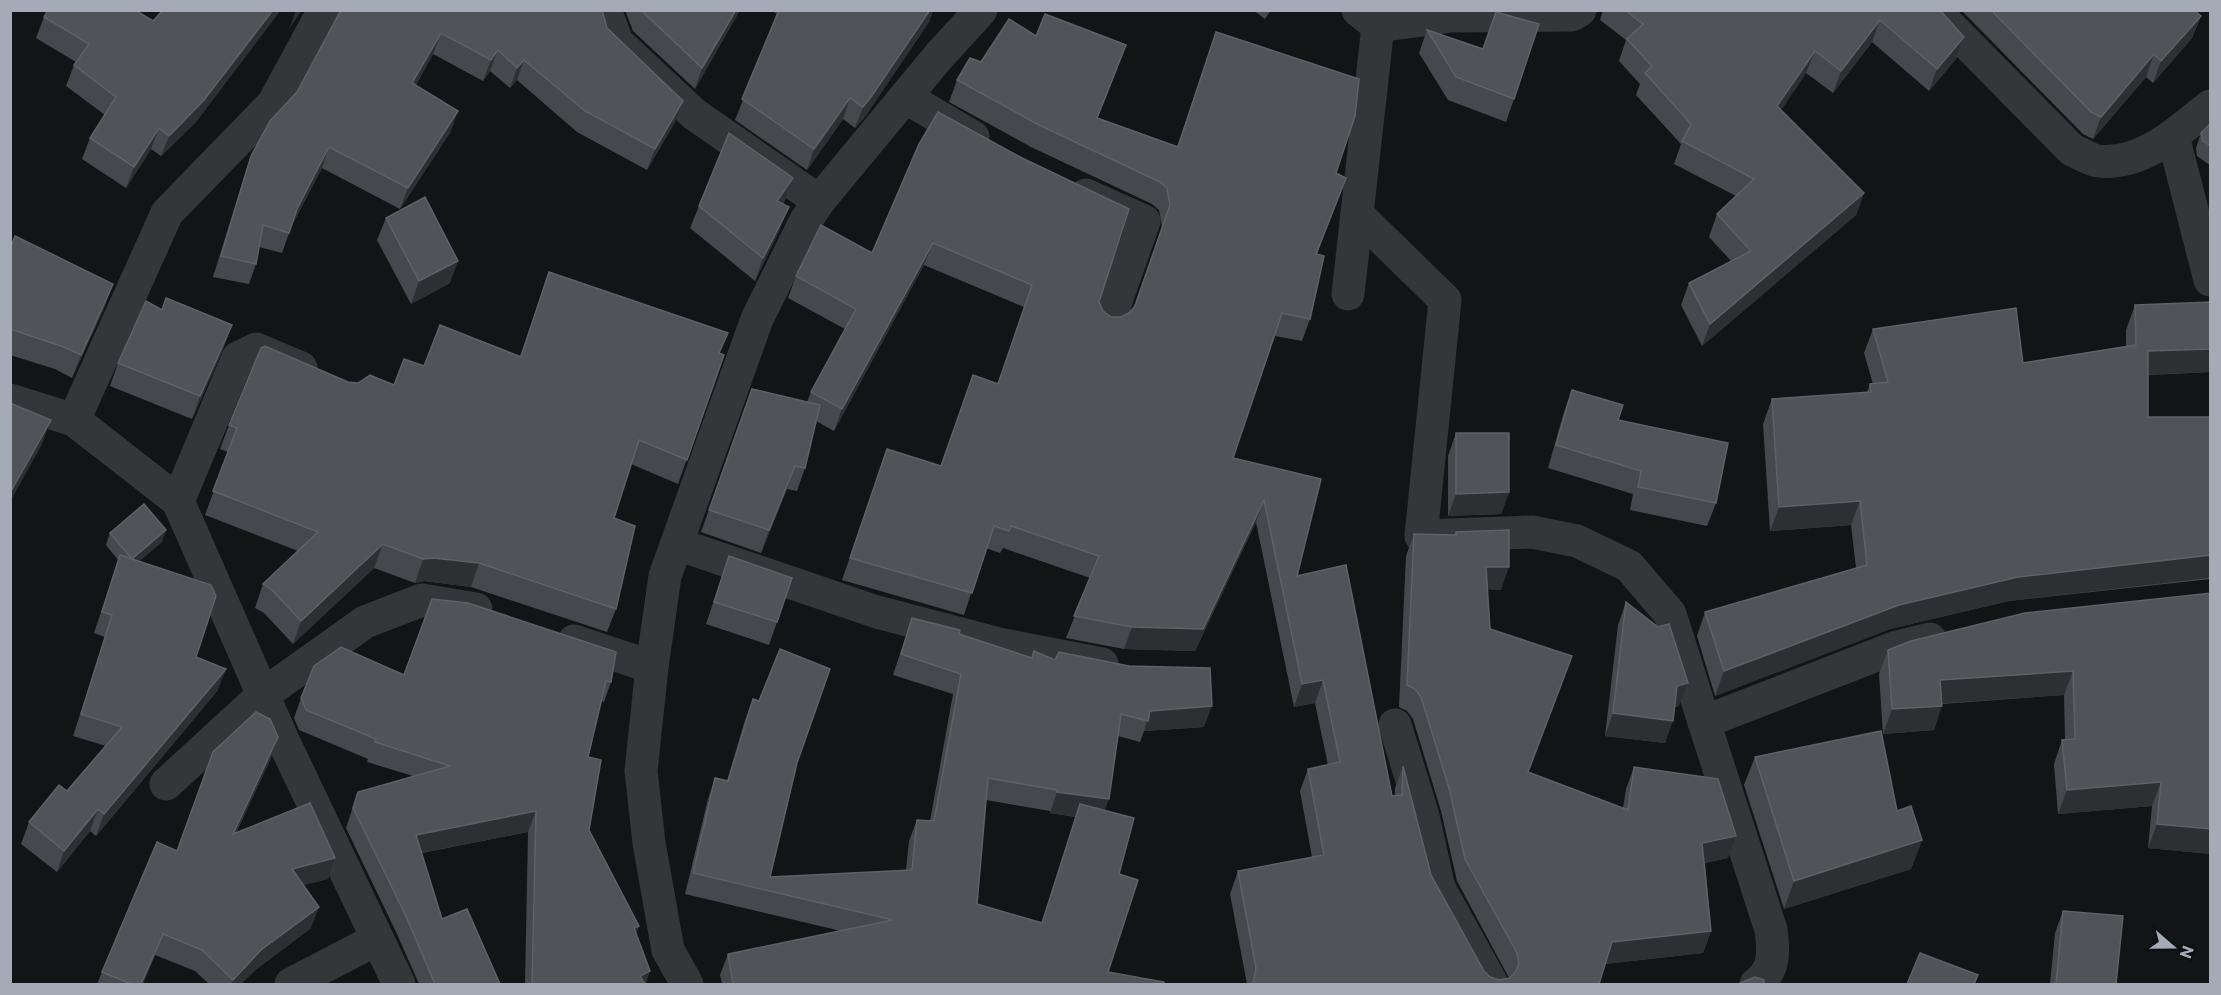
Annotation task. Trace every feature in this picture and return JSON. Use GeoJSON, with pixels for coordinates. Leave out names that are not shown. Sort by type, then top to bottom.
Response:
{"type":"FeatureCollection","features":[{"type":"Feature","properties":{"kind":"street"},"geometry":{"type":"LineString","coordinates":[[74,420],[166,213],[273,104],[324,10]]}},
{"type":"Feature","properties":{"kind":"street"},"geometry":{"type":"LineString","coordinates":[[604,10],[617,42],[694,114],[819,201]]}},
{"type":"Feature","properties":{"kind":"street"},"geometry":{"type":"LineString","coordinates":[[687,984],[668,950],[649,843],[641,771],[665,576],[757,319],[805,222],[819,201],[905,97],[981,10]]}},
{"type":"Feature","properties":{"kind":"street"},"geometry":{"type":"LineString","coordinates":[[1348,294],[1357,214],[1368,18],[1572,15],[1580,10]]}},
{"type":"Feature","properties":{"kind":"street"},"geometry":{"type":"LineString","coordinates":[[1934,10],[2072,150],[2098,161],[2138,156],[2173,136],[2211,106]]}},
{"type":"Feature","properties":{"kind":"street"},"geometry":{"type":"LineString","coordinates":[[905,97],[937,118],[999,151]]}},
{"type":"Feature","properties":{"kind":"street"},"geometry":{"type":"LineString","coordinates":[[2173,136],[2211,280]]}},
{"type":"Feature","properties":{"kind":"street"},"geometry":{"type":"LineString","coordinates":[[1062,183],[1144,221],[1109,321]]}},
{"type":"Feature","properties":{"kind":"street"},"geometry":{"type":"LineString","coordinates":[[1357,214],[1445,300],[1421,536],[1532,532],[1577,541],[1629,566],[1670,614],[1771,930],[1774,954],[1765,978],[1756,984]]}},
{"type":"Feature","properties":{"kind":"street"},"geometry":{"type":"LineString","coordinates":[[178,501],[238,358],[256,349],[327,379]]}},
{"type":"Feature","properties":{"kind":"street"},"geometry":{"type":"LineString","coordinates":[[10,400],[74,420],[178,501],[282,738],[399,984]]}},
{"type":"Feature","properties":{"kind":"street"},"geometry":{"type":"LineString","coordinates":[[677,544],[877,612],[999,644],[1134,668]]}},
{"type":"Feature","properties":{"kind":"street"},"geometry":{"type":"LineString","coordinates":[[166,784],[264,694],[365,622],[422,600],[465,605],[509,620]]}},
{"type":"Feature","properties":{"kind":"street"},"geometry":{"type":"LineString","coordinates":[[542,631],[652,667]]}},
{"type":"Feature","properties":{"kind":"street"},"geometry":{"type":"LineString","coordinates":[[1704,722],[1897,646],[1955,633]]}},
{"type":"Feature","properties":{"kind":"street"},"geometry":{"type":"LineString","coordinates":[[1395,725],[1423,816],[1438,888],[1492,984]]}},
{"type":"Feature","properties":{"kind":"street"},"geometry":{"type":"LineString","coordinates":[[291,984],[377,939]]}},
{"type":"Feature","properties":{"kind":"building"},"geometry":{"type":"Polygon","coordinates":[[[48,10],[135,10],[153,21],[163,10],[273,10],[204,100],[169,136],[159,128],[134,167],[90,138],[116,97],[74,65],[89,44],[44,17],[48,10]]]}},
{"type":"Feature","properties":{"kind":"building"},"geometry":{"type":"Polygon","coordinates":[[[341,10],[602,10],[607,28],[683,101],[655,149],[585,111],[524,60],[517,68],[498,50],[491,60],[441,33],[412,83],[458,111],[408,188],[329,147],[297,209],[289,233],[263,225],[256,264],[221,256],[251,156],[270,121],[297,92],[341,10]]]}},
{"type":"Feature","properties":{"kind":"building"},"geometry":{"type":"Polygon","coordinates":[[[641,10],[736,10],[702,68],[641,10]]]}},
{"type":"Feature","properties":{"kind":"building"},"geometry":{"type":"Polygon","coordinates":[[[779,10],[930,10],[863,107],[850,98],[814,149],[742,99],[779,10]]]}},
{"type":"Feature","properties":{"kind":"building"},"geometry":{"type":"Polygon","coordinates":[[[1625,10],[1940,10],[1964,37],[1937,69],[1880,20],[1841,71],[1815,51],[1777,106],[1864,193],[1710,324],[1689,283],[1751,251],[1717,214],[1754,179],[1682,141],[1691,124],[1645,73],[1652,66],[1627,39],[1643,24],[1625,10]]]}},
{"type":"Feature","properties":{"kind":"building"},"geometry":{"type":"Polygon","coordinates":[[[1991,10],[2194,10],[2201,16],[2161,61],[2154,54],[2101,117],[2091,112],[1991,10]]]}},
{"type":"Feature","properties":{"kind":"building"},"geometry":{"type":"Polygon","coordinates":[[[1496,12],[1539,24],[1514,99],[1456,77],[1427,30],[1483,49],[1496,12]]]}},
{"type":"Feature","properties":{"kind":"building"},"geometry":{"type":"Polygon","coordinates":[[[1045,14],[1126,45],[1097,118],[1178,147],[1216,32],[1359,79],[1355,116],[1336,173],[1346,178],[1316,254],[1324,256],[1310,319],[1282,313],[1233,458],[1321,479],[1297,576],[1346,565],[1392,796],[1402,795],[1403,766],[1431,875],[1484,971],[1490,977],[1499,980],[1510,978],[1519,963],[1517,953],[1465,859],[1449,788],[1421,697],[1415,689],[1407,685],[1414,534],[1456,535],[1456,532],[1509,530],[1509,567],[1486,567],[1490,629],[1572,656],[1528,772],[1628,810],[1634,767],[1718,779],[1736,836],[1702,843],[1711,931],[1612,942],[1599,984],[1253,984],[1256,968],[1238,871],[1324,855],[1308,769],[1340,762],[1323,680],[1302,684],[1264,500],[1203,629],[1132,627],[1074,616],[1099,556],[1011,526],[1009,531],[994,526],[972,593],[850,558],[887,449],[941,466],[973,375],[998,384],[1032,285],[933,243],[842,409],[811,392],[856,309],[796,276],[821,225],[872,253],[919,144],[938,112],[1022,158],[1129,209],[1099,302],[1103,311],[1111,317],[1121,317],[1135,306],[1170,205],[1167,188],[1160,182],[1039,125],[957,80],[970,58],[981,62],[1009,19],[1036,36],[1045,14]]]}},
{"type":"Feature","properties":{"kind":"building"},"geometry":{"type":"Polygon","coordinates":[[[2211,123],[2211,146],[2203,141],[2201,133],[2211,123]]]}},
{"type":"Feature","properties":{"kind":"building"},"geometry":{"type":"Polygon","coordinates":[[[729,133],[793,178],[777,201],[789,207],[763,258],[699,206],[729,133]]]}},
{"type":"Feature","properties":{"kind":"building"},"geometry":{"type":"Polygon","coordinates":[[[425,197],[458,261],[419,281],[386,218],[425,197]]]}},
{"type":"Feature","properties":{"kind":"building"},"geometry":{"type":"Polygon","coordinates":[[[15,236],[113,284],[81,355],[10,329],[10,249],[15,236]]]}},
{"type":"Feature","properties":{"kind":"building"},"geometry":{"type":"Polygon","coordinates":[[[549,272],[728,333],[719,353],[724,355],[687,460],[639,440],[614,518],[635,526],[616,609],[479,563],[423,559],[383,544],[301,621],[272,590],[263,584],[318,532],[213,491],[237,428],[229,425],[261,348],[265,346],[348,382],[358,383],[370,375],[394,385],[404,359],[424,366],[440,325],[521,357],[549,272]]]}},
{"type":"Feature","properties":{"kind":"building"},"geometry":{"type":"Polygon","coordinates":[[[166,298],[232,325],[200,396],[118,363],[146,301],[162,310],[166,298]]]}},
{"type":"Feature","properties":{"kind":"building"},"geometry":{"type":"Polygon","coordinates":[[[2211,302],[2211,349],[2148,351],[2148,417],[2211,417],[2211,555],[2018,577],[1899,605],[1724,671],[1705,612],[1867,565],[1860,501],[1779,507],[1772,399],[1871,392],[1870,384],[1888,382],[1873,329],[2016,308],[2023,363],[2136,345],[2135,305],[2211,302]]]}},
{"type":"Feature","properties":{"kind":"building"},"geometry":{"type":"Polygon","coordinates":[[[752,389],[820,405],[805,468],[795,466],[769,530],[709,510],[752,389]]]}},
{"type":"Feature","properties":{"kind":"building"},"geometry":{"type":"Polygon","coordinates":[[[1572,390],[1623,405],[1618,420],[1728,443],[1716,503],[1638,487],[1641,471],[1556,445],[1572,390]]]}},
{"type":"Feature","properties":{"kind":"building"},"geometry":{"type":"Polygon","coordinates":[[[10,403],[51,420],[10,493],[10,403]]]}},
{"type":"Feature","properties":{"kind":"building"},"geometry":{"type":"Polygon","coordinates":[[[1456,433],[1509,433],[1509,492],[1456,494],[1456,433]]]}},
{"type":"Feature","properties":{"kind":"building"},"geometry":{"type":"Polygon","coordinates":[[[144,504],[166,530],[132,559],[110,533],[144,504]]]}},
{"type":"Feature","properties":{"kind":"building"},"geometry":{"type":"Polygon","coordinates":[[[120,555],[211,585],[216,596],[196,657],[226,669],[104,814],[98,809],[64,851],[29,822],[59,785],[67,791],[122,727],[81,714],[112,615],[102,612],[120,555]]]}},
{"type":"Feature","properties":{"kind":"building"},"geometry":{"type":"Polygon","coordinates":[[[729,556],[792,578],[777,622],[714,602],[729,556]]]}},
{"type":"Feature","properties":{"kind":"building"},"geometry":{"type":"Polygon","coordinates":[[[2211,593],[2211,829],[2157,824],[2161,782],[2067,790],[2062,740],[2075,739],[2073,671],[1940,680],[1942,706],[1892,709],[1888,650],[1911,641],[2025,613],[2211,593]]]}},
{"type":"Feature","properties":{"kind":"building"},"geometry":{"type":"Polygon","coordinates":[[[432,599],[468,603],[616,652],[611,682],[606,681],[588,757],[601,760],[589,830],[639,926],[634,928],[650,971],[640,976],[645,984],[532,984],[536,811],[416,835],[442,919],[467,909],[500,984],[435,984],[405,914],[353,808],[358,792],[450,766],[375,742],[376,739],[306,710],[301,698],[314,666],[341,647],[404,675],[432,599]]]}},
{"type":"Feature","properties":{"kind":"building"},"geometry":{"type":"Polygon","coordinates":[[[1626,602],[1658,627],[1669,624],[1688,683],[1677,686],[1673,721],[1613,713],[1626,602]]]}},
{"type":"Feature","properties":{"kind":"building"},"geometry":{"type":"Polygon","coordinates":[[[912,618],[960,630],[959,634],[1032,658],[1034,651],[1055,660],[1059,652],[1129,666],[1210,668],[1212,706],[1150,711],[1148,721],[1121,714],[1109,799],[1057,792],[1057,790],[988,778],[977,904],[1042,923],[1080,804],[1134,818],[1119,874],[1138,880],[1108,972],[1164,982],[1163,984],[733,984],[728,954],[893,920],[693,873],[715,778],[728,781],[753,699],[759,701],[780,649],[830,669],[797,763],[770,877],[912,870],[917,820],[934,821],[961,674],[901,654],[912,618]]]}},
{"type":"Feature","properties":{"kind":"building"},"geometry":{"type":"Polygon","coordinates":[[[256,712],[270,719],[278,737],[233,834],[310,803],[335,858],[292,869],[319,907],[261,950],[233,980],[202,950],[163,934],[141,984],[131,984],[102,972],[157,842],[177,851],[213,752],[256,712]]]}},
{"type":"Feature","properties":{"kind":"building"},"geometry":{"type":"Polygon","coordinates":[[[1881,731],[1897,811],[1911,806],[1922,840],[1794,881],[1755,757],[1881,731]]]}},
{"type":"Feature","properties":{"kind":"building"},"geometry":{"type":"Polygon","coordinates":[[[2063,911],[2123,916],[2116,984],[2056,984],[2063,911]]]}},
{"type":"Feature","properties":{"kind":"building"},"geometry":{"type":"Polygon","coordinates":[[[1920,953],[1978,975],[1974,984],[1907,984],[1920,953]]]}},
{"type":"Feature","properties":{"kind":"building"},"geometry":{"type":"Polygon","coordinates":[[[1755,977],[1764,980],[1764,984],[1738,984],[1755,977]]]}}]}
